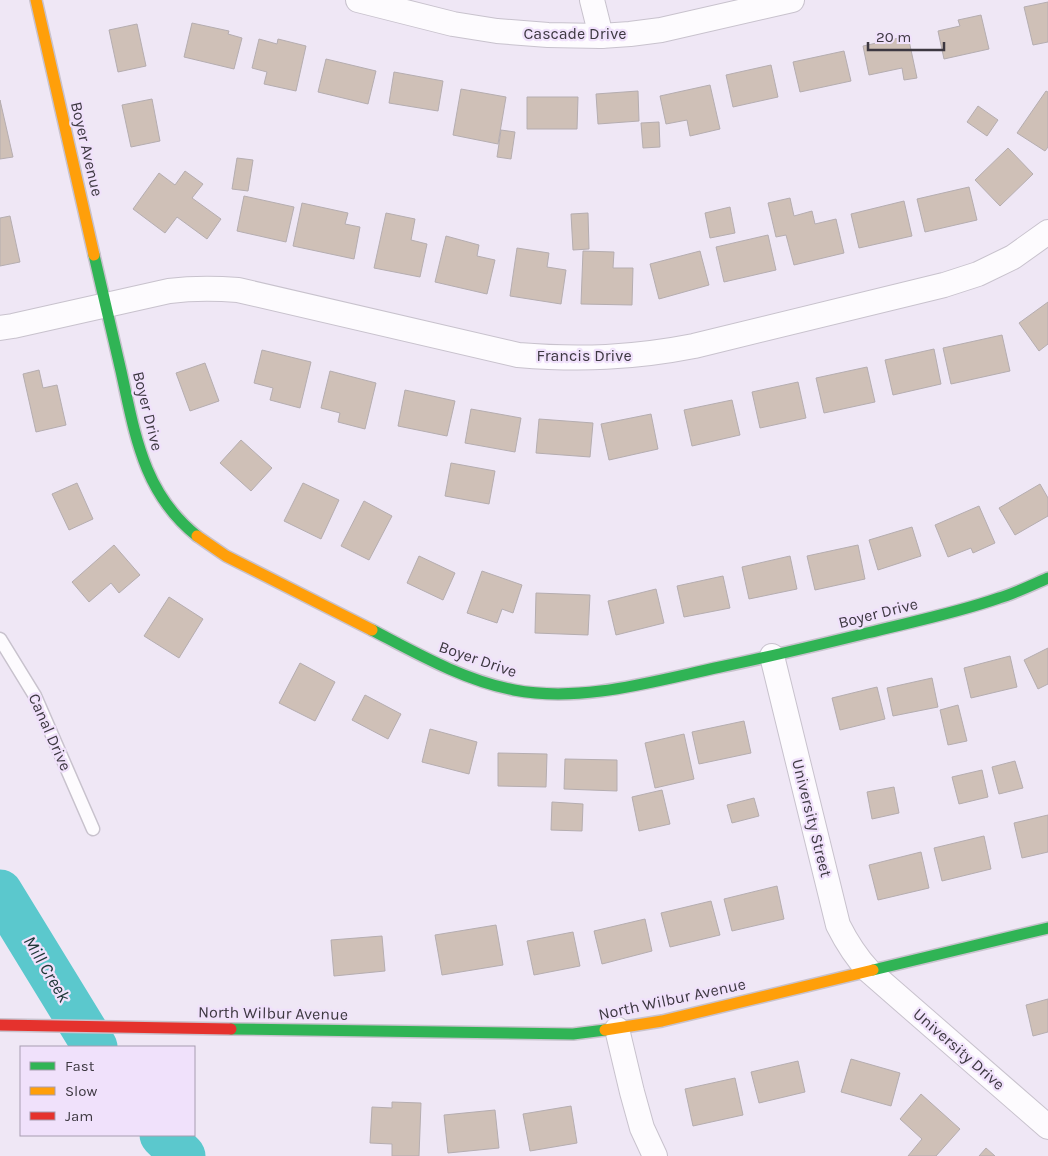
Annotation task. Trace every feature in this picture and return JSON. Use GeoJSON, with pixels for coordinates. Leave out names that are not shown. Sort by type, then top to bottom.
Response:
{"type":"FeatureCollection","features":[{"type":"Feature","properties":{"kind":"street","name":"Boyer Avenue"},"geometry":{"type":"LineString","coordinates":[[36,0],[107,305]]}},
{"type":"Feature","properties":{"kind":"street","name":"Cascade Drive"},"geometry":{"type":"LineString","coordinates":[[358,0],[454,24],[497,31],[548,35],[601,36],[661,30],[792,0]]}},
{"type":"Feature","properties":{"kind":"street"},"geometry":{"type":"LineString","coordinates":[[592,0],[601,36]]}},
{"type":"Feature","properties":{"kind":"street","name":"Francis Drive"},"geometry":{"type":"LineString","coordinates":[[0,328],[189,288],[216,288],[238,290],[518,355],[563,358],[631,356],[694,346],[944,285],[978,274],[1013,257],[1048,232]]}},
{"type":"Feature","properties":{"kind":"street","name":"Boyer Drive"},"geometry":{"type":"LineString","coordinates":[[107,305],[137,443],[162,499],[183,526],[204,543],[226,556],[448,669],[484,682],[514,690],[544,693],[581,693],[610,690],[772,656],[957,611],[1000,598],[1048,578]]}},
{"type":"Feature","properties":{"kind":"street","name":"University Street"},"geometry":{"type":"LineString","coordinates":[[772,656],[838,925],[858,959],[869,971]]}},
{"type":"Feature","properties":{"kind":"street","name":"North Wilbur Avenue"},"geometry":{"type":"LineString","coordinates":[[0,1025],[573,1034],[617,1030],[662,1021],[1048,928]]}},
{"type":"Feature","properties":{"kind":"street","name":"University Drive"},"geometry":{"type":"LineString","coordinates":[[869,971],[1048,1127]]}},
{"type":"Feature","properties":{"kind":"street"},"geometry":{"type":"LineString","coordinates":[[617,1030],[642,1128],[655,1156]]}},
{"type":"Feature","properties":{"kind":"lane","name":"Canal Drive"},"geometry":{"type":"LineString","coordinates":[[0,639],[35,696],[94,830]]}},
{"type":"Feature","properties":{"kind":"building"},"geometry":{"type":"Polygon","coordinates":[[[1048,2],[1048,42],[1033,45],[1024,7],[1048,2]]]}},
{"type":"Feature","properties":{"kind":"building"},"geometry":{"type":"Polygon","coordinates":[[[981,15],[989,49],[944,59],[938,31],[960,26],[958,20],[981,15]]]}},
{"type":"Feature","properties":{"kind":"building"},"geometry":{"type":"Polygon","coordinates":[[[192,23],[229,31],[228,34],[242,38],[234,69],[184,57],[192,23]]]}},
{"type":"Feature","properties":{"kind":"building"},"geometry":{"type":"Polygon","coordinates":[[[137,24],[146,66],[118,72],[109,30],[137,24]]]}},
{"type":"Feature","properties":{"kind":"building"},"geometry":{"type":"Polygon","coordinates":[[[908,36],[917,78],[904,80],[902,68],[869,75],[863,46],[908,36]]]}},
{"type":"Feature","properties":{"kind":"building"},"geometry":{"type":"Polygon","coordinates":[[[259,39],[277,44],[278,39],[306,46],[296,91],[264,84],[267,72],[252,68],[259,39]]]}},
{"type":"Feature","properties":{"kind":"building"},"geometry":{"type":"Polygon","coordinates":[[[844,51],[851,81],[800,92],[793,62],[844,51]]]}},
{"type":"Feature","properties":{"kind":"building"},"geometry":{"type":"Polygon","coordinates":[[[326,59],[376,71],[368,104],[318,92],[326,59]]]}},
{"type":"Feature","properties":{"kind":"building"},"geometry":{"type":"Polygon","coordinates":[[[771,65],[778,97],[733,107],[726,75],[771,65]]]}},
{"type":"Feature","properties":{"kind":"building"},"geometry":{"type":"Polygon","coordinates":[[[394,72],[443,81],[438,111],[389,103],[394,72]]]}},
{"type":"Feature","properties":{"kind":"building"},"geometry":{"type":"Polygon","coordinates":[[[710,85],[720,129],[690,136],[687,120],[666,124],[660,96],[710,85]]]}},
{"type":"Feature","properties":{"kind":"building"},"geometry":{"type":"Polygon","coordinates":[[[461,89],[506,97],[498,144],[453,135],[461,89]]]}},
{"type":"Feature","properties":{"kind":"building"},"geometry":{"type":"Polygon","coordinates":[[[638,91],[639,121],[598,124],[596,94],[638,91]]]}},
{"type":"Feature","properties":{"kind":"building"},"geometry":{"type":"Polygon","coordinates":[[[1046,91],[1048,92],[1048,147],[1045,151],[1017,133],[1046,91]]]}},
{"type":"Feature","properties":{"kind":"building"},"geometry":{"type":"Polygon","coordinates":[[[527,97],[578,97],[577,129],[527,129],[527,97]]]}},
{"type":"Feature","properties":{"kind":"building"},"geometry":{"type":"Polygon","coordinates":[[[152,99],[160,141],[131,147],[122,105],[152,99]]]}},
{"type":"Feature","properties":{"kind":"building"},"geometry":{"type":"Polygon","coordinates":[[[0,100],[13,157],[0,159],[0,100]]]}},
{"type":"Feature","properties":{"kind":"building"},"geometry":{"type":"Polygon","coordinates":[[[978,106],[998,120],[987,136],[967,122],[978,106]]]}},
{"type":"Feature","properties":{"kind":"building"},"geometry":{"type":"Polygon","coordinates":[[[659,122],[660,147],[643,148],[641,123],[659,122]]]}},
{"type":"Feature","properties":{"kind":"building"},"geometry":{"type":"Polygon","coordinates":[[[501,130],[515,132],[511,159],[497,157],[501,130]]]}},
{"type":"Feature","properties":{"kind":"building"},"geometry":{"type":"Polygon","coordinates":[[[1008,148],[1033,174],[1000,206],[975,180],[1008,148]]]}},
{"type":"Feature","properties":{"kind":"building"},"geometry":{"type":"Polygon","coordinates":[[[237,158],[253,160],[248,191],[232,189],[237,158]]]}},
{"type":"Feature","properties":{"kind":"building"},"geometry":{"type":"Polygon","coordinates":[[[185,171],[203,184],[192,198],[221,219],[207,239],[177,217],[165,233],[133,209],[159,173],[175,185],[185,171]]]}},
{"type":"Feature","properties":{"kind":"building"},"geometry":{"type":"Polygon","coordinates":[[[969,187],[977,220],[925,232],[917,199],[969,187]]]}},
{"type":"Feature","properties":{"kind":"building"},"geometry":{"type":"Polygon","coordinates":[[[244,196],[294,207],[286,242],[237,231],[244,196]]]}},
{"type":"Feature","properties":{"kind":"building"},"geometry":{"type":"Polygon","coordinates":[[[790,198],[794,216],[812,211],[815,224],[836,219],[844,253],[794,265],[786,235],[776,237],[768,203],[790,198]]]}},
{"type":"Feature","properties":{"kind":"building"},"geometry":{"type":"Polygon","coordinates":[[[904,201],[912,236],[859,248],[851,214],[904,201]]]}},
{"type":"Feature","properties":{"kind":"building"},"geometry":{"type":"Polygon","coordinates":[[[302,203],[348,213],[345,224],[360,227],[354,259],[293,246],[302,203]]]}},
{"type":"Feature","properties":{"kind":"building"},"geometry":{"type":"Polygon","coordinates":[[[730,207],[735,233],[710,238],[705,213],[730,207]]]}},
{"type":"Feature","properties":{"kind":"building"},"geometry":{"type":"Polygon","coordinates":[[[386,213],[415,219],[411,240],[427,244],[420,277],[374,268],[386,213]]]}},
{"type":"Feature","properties":{"kind":"building"},"geometry":{"type":"Polygon","coordinates":[[[588,213],[589,249],[573,250],[571,214],[588,213]]]}},
{"type":"Feature","properties":{"kind":"building"},"geometry":{"type":"Polygon","coordinates":[[[10,216],[20,262],[0,266],[0,218],[10,216]]]}},
{"type":"Feature","properties":{"kind":"building"},"geometry":{"type":"Polygon","coordinates":[[[768,235],[776,270],[724,282],[716,247],[768,235]]]}},
{"type":"Feature","properties":{"kind":"building"},"geometry":{"type":"Polygon","coordinates":[[[446,236],[479,245],[477,256],[495,260],[487,294],[435,282],[446,236]]]}},
{"type":"Feature","properties":{"kind":"building"},"geometry":{"type":"Polygon","coordinates":[[[517,248],[549,253],[547,267],[566,270],[561,304],[510,296],[517,248]]]}},
{"type":"Feature","properties":{"kind":"building"},"geometry":{"type":"Polygon","coordinates":[[[583,251],[614,252],[613,268],[633,268],[632,305],[581,304],[583,251]]]}},
{"type":"Feature","properties":{"kind":"building"},"geometry":{"type":"Polygon","coordinates":[[[700,251],[709,285],[659,299],[650,264],[700,251]]]}},
{"type":"Feature","properties":{"kind":"building"},"geometry":{"type":"Polygon","coordinates":[[[1048,302],[1048,344],[1039,351],[1019,323],[1048,302]]]}},
{"type":"Feature","properties":{"kind":"building"},"geometry":{"type":"Polygon","coordinates":[[[1002,335],[1010,371],[951,384],[943,348],[1002,335]]]}},
{"type":"Feature","properties":{"kind":"building"},"geometry":{"type":"Polygon","coordinates":[[[934,349],[941,384],[893,395],[885,360],[934,349]]]}},
{"type":"Feature","properties":{"kind":"building"},"geometry":{"type":"Polygon","coordinates":[[[262,350],[311,362],[300,408],[270,400],[273,388],[254,383],[262,350]]]}},
{"type":"Feature","properties":{"kind":"building"},"geometry":{"type":"Polygon","coordinates":[[[205,363],[219,401],[190,411],[176,373],[205,363]]]}},
{"type":"Feature","properties":{"kind":"building"},"geometry":{"type":"Polygon","coordinates":[[[867,367],[875,402],[824,413],[816,378],[867,367]]]}},
{"type":"Feature","properties":{"kind":"building"},"geometry":{"type":"Polygon","coordinates":[[[39,370],[43,388],[57,385],[66,425],[36,432],[23,374],[39,370]]]}},
{"type":"Feature","properties":{"kind":"building"},"geometry":{"type":"Polygon","coordinates":[[[330,371],[376,383],[365,429],[338,422],[340,413],[321,408],[330,371]]]}},
{"type":"Feature","properties":{"kind":"building"},"geometry":{"type":"Polygon","coordinates":[[[798,382],[806,418],[760,428],[752,392],[798,382]]]}},
{"type":"Feature","properties":{"kind":"building"},"geometry":{"type":"Polygon","coordinates":[[[405,390],[455,401],[447,436],[398,426],[405,390]]]}},
{"type":"Feature","properties":{"kind":"building"},"geometry":{"type":"Polygon","coordinates":[[[732,400],[740,435],[692,446],[684,410],[732,400]]]}},
{"type":"Feature","properties":{"kind":"building"},"geometry":{"type":"Polygon","coordinates":[[[471,409],[521,418],[515,452],[465,443],[471,409]]]}},
{"type":"Feature","properties":{"kind":"building"},"geometry":{"type":"Polygon","coordinates":[[[651,414],[658,449],[609,460],[601,424],[651,414]]]}},
{"type":"Feature","properties":{"kind":"building"},"geometry":{"type":"Polygon","coordinates":[[[539,419],[593,423],[590,457],[536,453],[539,419]]]}},
{"type":"Feature","properties":{"kind":"building"},"geometry":{"type":"Polygon","coordinates":[[[241,440],[272,468],[251,491],[220,463],[241,440]]]}},
{"type":"Feature","properties":{"kind":"building"},"geometry":{"type":"Polygon","coordinates":[[[451,463],[495,471],[489,504],[445,496],[451,463]]]}},
{"type":"Feature","properties":{"kind":"building"},"geometry":{"type":"Polygon","coordinates":[[[77,483],[93,519],[69,530],[52,494],[77,483]]]}},
{"type":"Feature","properties":{"kind":"building"},"geometry":{"type":"Polygon","coordinates":[[[303,483],[339,500],[321,539],[284,521],[303,483]]]}},
{"type":"Feature","properties":{"kind":"building"},"geometry":{"type":"Polygon","coordinates":[[[1040,484],[1048,498],[1048,516],[1015,535],[999,508],[1040,484]]]}},
{"type":"Feature","properties":{"kind":"building"},"geometry":{"type":"Polygon","coordinates":[[[364,501],[392,516],[369,560],[341,546],[364,501]]]}},
{"type":"Feature","properties":{"kind":"building"},"geometry":{"type":"Polygon","coordinates":[[[979,506],[995,543],[973,553],[971,548],[948,557],[935,525],[979,506]]]}},
{"type":"Feature","properties":{"kind":"building"},"geometry":{"type":"Polygon","coordinates":[[[912,527],[921,556],[878,570],[869,540],[912,527]]]}},
{"type":"Feature","properties":{"kind":"building"},"geometry":{"type":"Polygon","coordinates":[[[114,545],[140,575],[119,593],[111,583],[89,602],[72,582],[114,545]]]}},
{"type":"Feature","properties":{"kind":"building"},"geometry":{"type":"Polygon","coordinates":[[[858,545],[865,579],[815,590],[807,556],[858,545]]]}},
{"type":"Feature","properties":{"kind":"building"},"geometry":{"type":"Polygon","coordinates":[[[419,556],[455,573],[443,600],[407,583],[419,556]]]}},
{"type":"Feature","properties":{"kind":"building"},"geometry":{"type":"Polygon","coordinates":[[[790,556],[797,589],[749,599],[742,567],[790,556]]]}},
{"type":"Feature","properties":{"kind":"building"},"geometry":{"type":"Polygon","coordinates":[[[482,571],[522,585],[513,613],[502,609],[497,623],[467,613],[482,571]]]}},
{"type":"Feature","properties":{"kind":"building"},"geometry":{"type":"Polygon","coordinates":[[[723,576],[730,608],[684,617],[677,586],[723,576]]]}},
{"type":"Feature","properties":{"kind":"building"},"geometry":{"type":"Polygon","coordinates":[[[656,589],[664,623],[616,635],[608,601],[656,589]]]}},
{"type":"Feature","properties":{"kind":"building"},"geometry":{"type":"Polygon","coordinates":[[[536,593],[590,595],[588,635],[535,633],[536,593]]]}},
{"type":"Feature","properties":{"kind":"building"},"geometry":{"type":"Polygon","coordinates":[[[169,597],[203,619],[179,658],[144,636],[169,597]]]}},
{"type":"Feature","properties":{"kind":"building"},"geometry":{"type":"Polygon","coordinates":[[[1048,648],[1048,684],[1038,689],[1024,660],[1048,648]]]}},
{"type":"Feature","properties":{"kind":"building"},"geometry":{"type":"Polygon","coordinates":[[[1010,656],[1017,687],[971,698],[964,668],[1010,656]]]}},
{"type":"Feature","properties":{"kind":"building"},"geometry":{"type":"Polygon","coordinates":[[[300,663],[335,682],[315,721],[279,703],[300,663]]]}},
{"type":"Feature","properties":{"kind":"building"},"geometry":{"type":"Polygon","coordinates":[[[932,678],[938,707],[893,716],[887,688],[932,678]]]}},
{"type":"Feature","properties":{"kind":"building"},"geometry":{"type":"Polygon","coordinates":[[[877,687],[885,719],[840,730],[832,698],[877,687]]]}},
{"type":"Feature","properties":{"kind":"building"},"geometry":{"type":"Polygon","coordinates":[[[365,695],[401,714],[388,739],[352,720],[365,695]]]}},
{"type":"Feature","properties":{"kind":"building"},"geometry":{"type":"Polygon","coordinates":[[[958,705],[967,741],[948,745],[940,710],[958,705]]]}},
{"type":"Feature","properties":{"kind":"building"},"geometry":{"type":"Polygon","coordinates":[[[744,721],[751,753],[699,764],[692,732],[744,721]]]}},
{"type":"Feature","properties":{"kind":"building"},"geometry":{"type":"Polygon","coordinates":[[[430,729],[477,742],[469,774],[422,762],[430,729]]]}},
{"type":"Feature","properties":{"kind":"building"},"geometry":{"type":"Polygon","coordinates":[[[684,734],[694,779],[655,788],[645,743],[684,734]]]}},
{"type":"Feature","properties":{"kind":"building"},"geometry":{"type":"Polygon","coordinates":[[[498,753],[547,754],[546,787],[498,786],[498,753]]]}},
{"type":"Feature","properties":{"kind":"building"},"geometry":{"type":"Polygon","coordinates":[[[565,759],[617,760],[617,791],[564,789],[565,759]]]}},
{"type":"Feature","properties":{"kind":"building"},"geometry":{"type":"Polygon","coordinates":[[[1015,761],[1023,788],[999,794],[992,767],[1015,761]]]}},
{"type":"Feature","properties":{"kind":"building"},"geometry":{"type":"Polygon","coordinates":[[[982,770],[988,797],[959,804],[952,777],[982,770]]]}},
{"type":"Feature","properties":{"kind":"building"},"geometry":{"type":"Polygon","coordinates":[[[894,787],[899,813],[872,819],[867,792],[894,787]]]}},
{"type":"Feature","properties":{"kind":"building"},"geometry":{"type":"Polygon","coordinates":[[[662,790],[670,824],[639,831],[632,797],[662,790]]]}},
{"type":"Feature","properties":{"kind":"building"},"geometry":{"type":"Polygon","coordinates":[[[754,798],[759,816],[732,823],[727,805],[754,798]]]}},
{"type":"Feature","properties":{"kind":"building"},"geometry":{"type":"Polygon","coordinates":[[[552,802],[583,804],[582,831],[551,830],[552,802]]]}},
{"type":"Feature","properties":{"kind":"building"},"geometry":{"type":"Polygon","coordinates":[[[1048,815],[1048,852],[1022,858],[1014,823],[1048,815]]]}},
{"type":"Feature","properties":{"kind":"building"},"geometry":{"type":"Polygon","coordinates":[[[984,836],[991,869],[942,881],[934,848],[984,836]]]}},
{"type":"Feature","properties":{"kind":"building"},"geometry":{"type":"Polygon","coordinates":[[[921,852],[929,888],[878,900],[869,865],[921,852]]]}},
{"type":"Feature","properties":{"kind":"building"},"geometry":{"type":"Polygon","coordinates":[[[777,886],[784,919],[732,931],[724,899],[777,886]]]}},
{"type":"Feature","properties":{"kind":"building"},"geometry":{"type":"Polygon","coordinates":[[[711,901],[720,935],[670,947],[661,913],[711,901]]]}},
{"type":"Feature","properties":{"kind":"building"},"geometry":{"type":"Polygon","coordinates":[[[645,919],[652,951],[602,964],[594,931],[645,919]]]}},
{"type":"Feature","properties":{"kind":"building"},"geometry":{"type":"Polygon","coordinates":[[[496,925],[503,965],[442,975],[435,935],[496,925]]]}},
{"type":"Feature","properties":{"kind":"building"},"geometry":{"type":"Polygon","coordinates":[[[573,932],[580,966],[534,975],[527,941],[573,932]]]}},
{"type":"Feature","properties":{"kind":"building"},"geometry":{"type":"Polygon","coordinates":[[[382,936],[385,971],[334,976],[331,940],[382,936]]]}},
{"type":"Feature","properties":{"kind":"building"},"geometry":{"type":"Polygon","coordinates":[[[1048,999],[1048,1032],[1033,1036],[1026,1005],[1048,999]]]}},
{"type":"Feature","properties":{"kind":"building"},"geometry":{"type":"Polygon","coordinates":[[[851,1059],[900,1073],[891,1106],[841,1092],[851,1059]]]}},
{"type":"Feature","properties":{"kind":"building"},"geometry":{"type":"Polygon","coordinates":[[[798,1061],[805,1092],[759,1103],[751,1072],[798,1061]]]}},
{"type":"Feature","properties":{"kind":"building"},"geometry":{"type":"Polygon","coordinates":[[[735,1078],[743,1115],[693,1126],[685,1089],[735,1078]]]}},
{"type":"Feature","properties":{"kind":"building"},"geometry":{"type":"Polygon","coordinates":[[[921,1094],[960,1129],[936,1156],[908,1156],[922,1139],[900,1119],[921,1094]]]}},
{"type":"Feature","properties":{"kind":"building"},"geometry":{"type":"Polygon","coordinates":[[[392,1102],[421,1103],[419,1156],[392,1156],[392,1144],[370,1143],[372,1107],[392,1108],[392,1102]]]}},
{"type":"Feature","properties":{"kind":"building"},"geometry":{"type":"Polygon","coordinates":[[[571,1106],[577,1143],[530,1151],[523,1114],[571,1106]]]}},
{"type":"Feature","properties":{"kind":"building"},"geometry":{"type":"Polygon","coordinates":[[[495,1110],[499,1148],[448,1153],[444,1115],[495,1110]]]}},
{"type":"Feature","properties":{"kind":"building"},"geometry":{"type":"Polygon","coordinates":[[[986,1148],[995,1156],[979,1156],[986,1148]]]}},
{"type":"Feature","properties":{"kind":"waterway","name":"Mill Creek"},"geometry":{"type":"LineString","coordinates":[[0,892],[94,1046]]}},
{"type":"Feature","properties":{"kind":"waterway","name":"Mill Creek"},"geometry":{"type":"LineString","coordinates":[[163,1136],[183,1156]]}},
{"type":"Feature","properties":{"kind":"traffic: fast"},"geometry":{"type":"LineString","coordinates":[[94,255],[131,417],[144,461],[164,501],[197,536]]}},
{"type":"Feature","properties":{"kind":"traffic: fast"},"geometry":{"type":"LineString","coordinates":[[372,630],[441,665],[495,686],[540,693],[566,694],[618,689],[644,684],[933,617],[1005,596],[1048,578]]}},
{"type":"Feature","properties":{"kind":"traffic: fast"},"geometry":{"type":"LineString","coordinates":[[873,970],[1048,928]]}},
{"type":"Feature","properties":{"kind":"traffic: fast"},"geometry":{"type":"LineString","coordinates":[[231,1029],[573,1034],[605,1030]]}},
{"type":"Feature","properties":{"kind":"traffic: slow"},"geometry":{"type":"LineString","coordinates":[[36,0],[94,255]]}},
{"type":"Feature","properties":{"kind":"traffic: slow"},"geometry":{"type":"LineString","coordinates":[[197,536],[226,556],[372,630]]}},
{"type":"Feature","properties":{"kind":"traffic: slow"},"geometry":{"type":"LineString","coordinates":[[605,1030],[662,1021],[873,970]]}},
{"type":"Feature","properties":{"kind":"traffic: jam"},"geometry":{"type":"LineString","coordinates":[[0,1025],[231,1029]]}}]}
